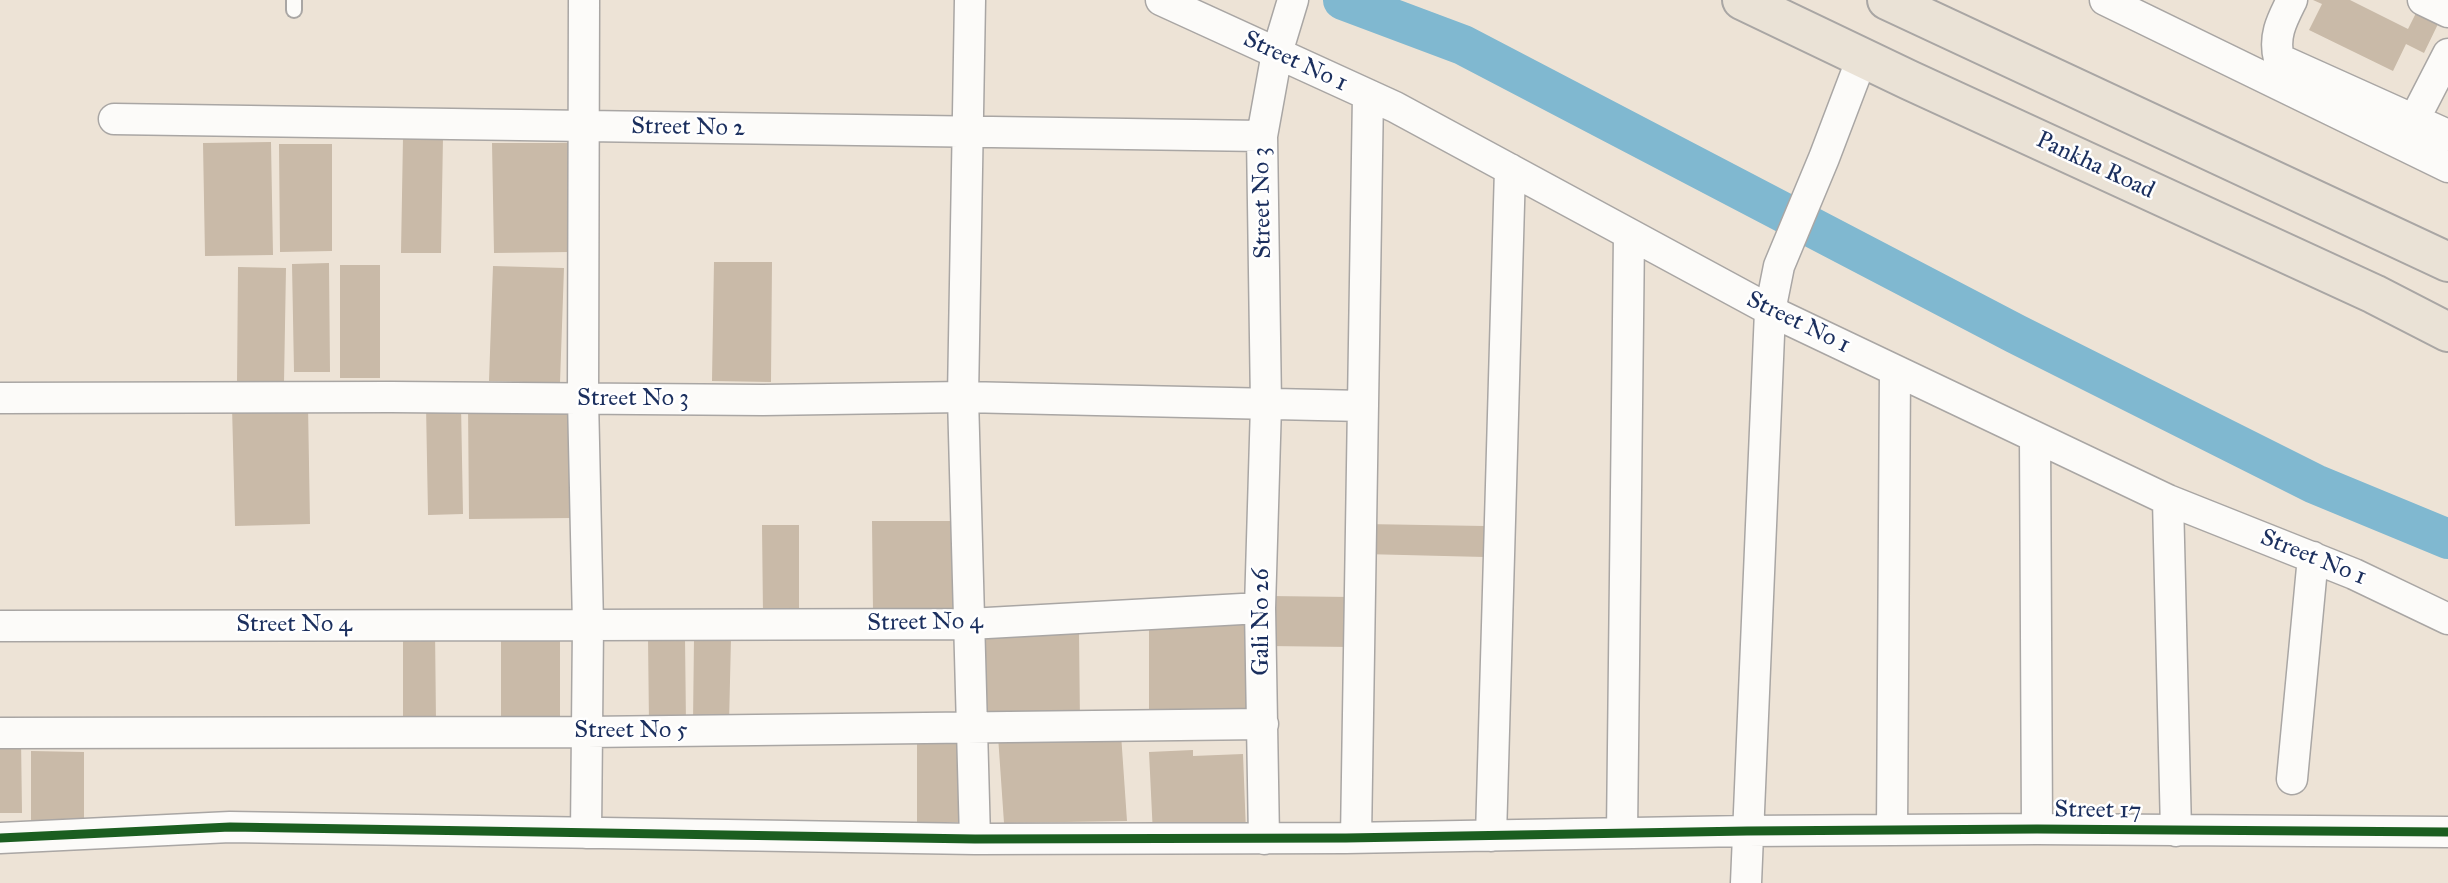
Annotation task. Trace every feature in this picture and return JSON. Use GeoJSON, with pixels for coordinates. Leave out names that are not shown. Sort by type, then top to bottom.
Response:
{"type":"FeatureCollection","features":[{"type":"Feature","properties":{"kind":"main road","name":"Pankha Road"},"geometry":{"type":"LineString","coordinates":[[1742,0],[2374,294],[2448,332]]}},
{"type":"Feature","properties":{"kind":"main road"},"geometry":{"type":"LineString","coordinates":[[1887,0],[2448,262]]}},
{"type":"Feature","properties":{"kind":"street"},"geometry":{"type":"LineString","coordinates":[[584,0],[583,398],[588,625],[586,833]]}},
{"type":"Feature","properties":{"kind":"street"},"geometry":{"type":"LineString","coordinates":[[970,0],[963,397],[975,838]]}},
{"type":"Feature","properties":{"kind":"street","name":"Street No 1"},"geometry":{"type":"LineString","coordinates":[[1161,0],[1395,107],[1770,311],[2168,500],[2354,574],[2448,619]]}},
{"type":"Feature","properties":{"kind":"street"},"geometry":{"type":"LineString","coordinates":[[2105,0],[2448,167]]}},
{"type":"Feature","properties":{"kind":"street"},"geometry":{"type":"LineString","coordinates":[[2292,0],[2279,26],[2275,46],[2279,59],[2448,135]]}},
{"type":"Feature","properties":{"kind":"street"},"geometry":{"type":"LineString","coordinates":[[2423,0],[2448,12]]}},
{"type":"Feature","properties":{"kind":"street","name":"Street No 3"},"geometry":{"type":"LineString","coordinates":[[1266,405],[1262,135],[1277,53],[1292,2]]}},
{"type":"Feature","properties":{"kind":"street"},"geometry":{"type":"LineString","coordinates":[[2414,120],[2448,54]]}},
{"type":"Feature","properties":{"kind":"street"},"geometry":{"type":"LineString","coordinates":[[1746,883],[1770,311],[1779,266],[1862,58]]}},
{"type":"Feature","properties":{"kind":"street"},"geometry":{"type":"LineString","coordinates":[[1356,838],[1368,95]]}},
{"type":"Feature","properties":{"kind":"street","name":"Street No 2"},"geometry":{"type":"LineString","coordinates":[[114,119],[1262,135]]}},
{"type":"Feature","properties":{"kind":"street"},"geometry":{"type":"LineString","coordinates":[[1491,836],[1510,169]]}},
{"type":"Feature","properties":{"kind":"street"},"geometry":{"type":"LineString","coordinates":[[1622,833],[1629,234]]}},
{"type":"Feature","properties":{"kind":"street"},"geometry":{"type":"LineString","coordinates":[[1892,830],[1895,371]]}},
{"type":"Feature","properties":{"kind":"street","name":"Street No 3"},"geometry":{"type":"LineString","coordinates":[[0,398],[763,400],[963,397],[1363,406]]}},
{"type":"Feature","properties":{"kind":"street","name":"Gali No 26"},"geometry":{"type":"LineString","coordinates":[[1264,839],[1261,608],[1266,405]]}},
{"type":"Feature","properties":{"kind":"street"},"geometry":{"type":"LineString","coordinates":[[2035,437],[2037,830]]}},
{"type":"Feature","properties":{"kind":"street"},"geometry":{"type":"LineString","coordinates":[[2168,500],[2176,831]]}},
{"type":"Feature","properties":{"kind":"street"},"geometry":{"type":"LineString","coordinates":[[2292,779],[2313,557]]}},
{"type":"Feature","properties":{"kind":"street","name":"Street No 4"},"geometry":{"type":"LineString","coordinates":[[0,626],[969,624],[1261,608]]}},
{"type":"Feature","properties":{"kind":"street","name":"Street No 5"},"geometry":{"type":"LineString","coordinates":[[0,733],[587,732],[1262,724]]}},
{"type":"Feature","properties":{"kind":"street","name":"Street 17"},"geometry":{"type":"LineString","coordinates":[[0,838],[230,827],[975,838],[1264,839],[1892,830],[2448,832]]}},
{"type":"Feature","properties":{"kind":"building"},"geometry":{"type":"Polygon","coordinates":[[[2313,0],[2350,0],[2408,29],[2416,13],[2438,24],[2424,53],[2406,44],[2393,71],[2309,30],[2322,4],[2313,0]]]}},
{"type":"Feature","properties":{"kind":"building"},"geometry":{"type":"Polygon","coordinates":[[[403,137],[443,137],[441,253],[401,253],[403,137]]]}},
{"type":"Feature","properties":{"kind":"building"},"geometry":{"type":"Polygon","coordinates":[[[271,142],[273,255],[205,256],[203,143],[271,142]]]}},
{"type":"Feature","properties":{"kind":"building"},"geometry":{"type":"Polygon","coordinates":[[[492,143],[569,143],[570,252],[494,253],[492,143]]]}},
{"type":"Feature","properties":{"kind":"building"},"geometry":{"type":"Polygon","coordinates":[[[279,144],[332,144],[332,251],[280,252],[279,144]]]}},
{"type":"Feature","properties":{"kind":"building"},"geometry":{"type":"Polygon","coordinates":[[[714,262],[772,262],[771,382],[712,381],[714,262]]]}},
{"type":"Feature","properties":{"kind":"building"},"geometry":{"type":"Polygon","coordinates":[[[329,263],[330,372],[294,372],[292,264],[329,263]]]}},
{"type":"Feature","properties":{"kind":"building"},"geometry":{"type":"Polygon","coordinates":[[[340,265],[380,265],[380,378],[340,378],[340,265]]]}},
{"type":"Feature","properties":{"kind":"building"},"geometry":{"type":"Polygon","coordinates":[[[493,266],[564,268],[560,383],[489,381],[493,266]]]}},
{"type":"Feature","properties":{"kind":"building"},"geometry":{"type":"Polygon","coordinates":[[[238,267],[286,268],[284,383],[237,383],[238,267]]]}},
{"type":"Feature","properties":{"kind":"building"},"geometry":{"type":"Polygon","coordinates":[[[573,402],[573,518],[469,519],[468,403],[573,402]]]}},
{"type":"Feature","properties":{"kind":"building"},"geometry":{"type":"Polygon","coordinates":[[[308,404],[310,524],[235,526],[232,406],[308,404]]]}},
{"type":"Feature","properties":{"kind":"building"},"geometry":{"type":"Polygon","coordinates":[[[461,404],[463,514],[428,515],[426,405],[461,404]]]}},
{"type":"Feature","properties":{"kind":"building"},"geometry":{"type":"Polygon","coordinates":[[[872,521],[956,521],[956,612],[873,612],[872,521]]]}},
{"type":"Feature","properties":{"kind":"building"},"geometry":{"type":"Polygon","coordinates":[[[1364,524],[1485,526],[1485,557],[1363,554],[1364,524]]]}},
{"type":"Feature","properties":{"kind":"building"},"geometry":{"type":"Polygon","coordinates":[[[762,525],[799,525],[799,616],[763,616],[762,525]]]}},
{"type":"Feature","properties":{"kind":"building"},"geometry":{"type":"Polygon","coordinates":[[[1269,596],[1352,597],[1351,647],[1268,646],[1269,596]]]}},
{"type":"Feature","properties":{"kind":"building"},"geometry":{"type":"Polygon","coordinates":[[[1256,621],[1257,713],[1210,709],[1149,710],[1149,622],[1256,621]]]}},
{"type":"Feature","properties":{"kind":"building"},"geometry":{"type":"Polygon","coordinates":[[[435,628],[436,723],[403,723],[403,629],[435,628]]]}},
{"type":"Feature","properties":{"kind":"building"},"geometry":{"type":"Polygon","coordinates":[[[981,631],[1079,631],[1080,724],[981,724],[981,631]]]}},
{"type":"Feature","properties":{"kind":"building"},"geometry":{"type":"Polygon","coordinates":[[[648,637],[685,637],[686,725],[649,725],[648,637]]]}},
{"type":"Feature","properties":{"kind":"building"},"geometry":{"type":"Polygon","coordinates":[[[694,638],[731,638],[729,724],[693,723],[694,638]]]}},
{"type":"Feature","properties":{"kind":"building"},"geometry":{"type":"Polygon","coordinates":[[[501,639],[560,639],[560,722],[501,722],[501,639]]]}},
{"type":"Feature","properties":{"kind":"building"},"geometry":{"type":"Polygon","coordinates":[[[1121,734],[1127,821],[1004,823],[998,736],[1121,734]]]}},
{"type":"Feature","properties":{"kind":"building"},"geometry":{"type":"Polygon","coordinates":[[[917,736],[958,737],[958,822],[917,822],[917,736]]]}},
{"type":"Feature","properties":{"kind":"building"},"geometry":{"type":"Polygon","coordinates":[[[21,738],[22,813],[0,813],[0,739],[21,738]]]}},
{"type":"Feature","properties":{"kind":"building"},"geometry":{"type":"Polygon","coordinates":[[[1193,750],[1193,756],[1243,754],[1246,832],[1153,835],[1149,752],[1193,750]]]}},
{"type":"Feature","properties":{"kind":"building"},"geometry":{"type":"Polygon","coordinates":[[[31,751],[84,752],[84,821],[31,821],[31,751]]]}},
{"type":"Feature","properties":{"kind":"waterway"},"geometry":{"type":"LineString","coordinates":[[1343,0],[1463,45],[2016,334],[2315,484],[2448,539]]}},
{"type":"Feature","properties":{"kind":"cycle path"},"geometry":{"type":"LineString","coordinates":[[0,838],[230,827],[975,839],[1346,838],[2037,829],[2448,832]]}}]}
